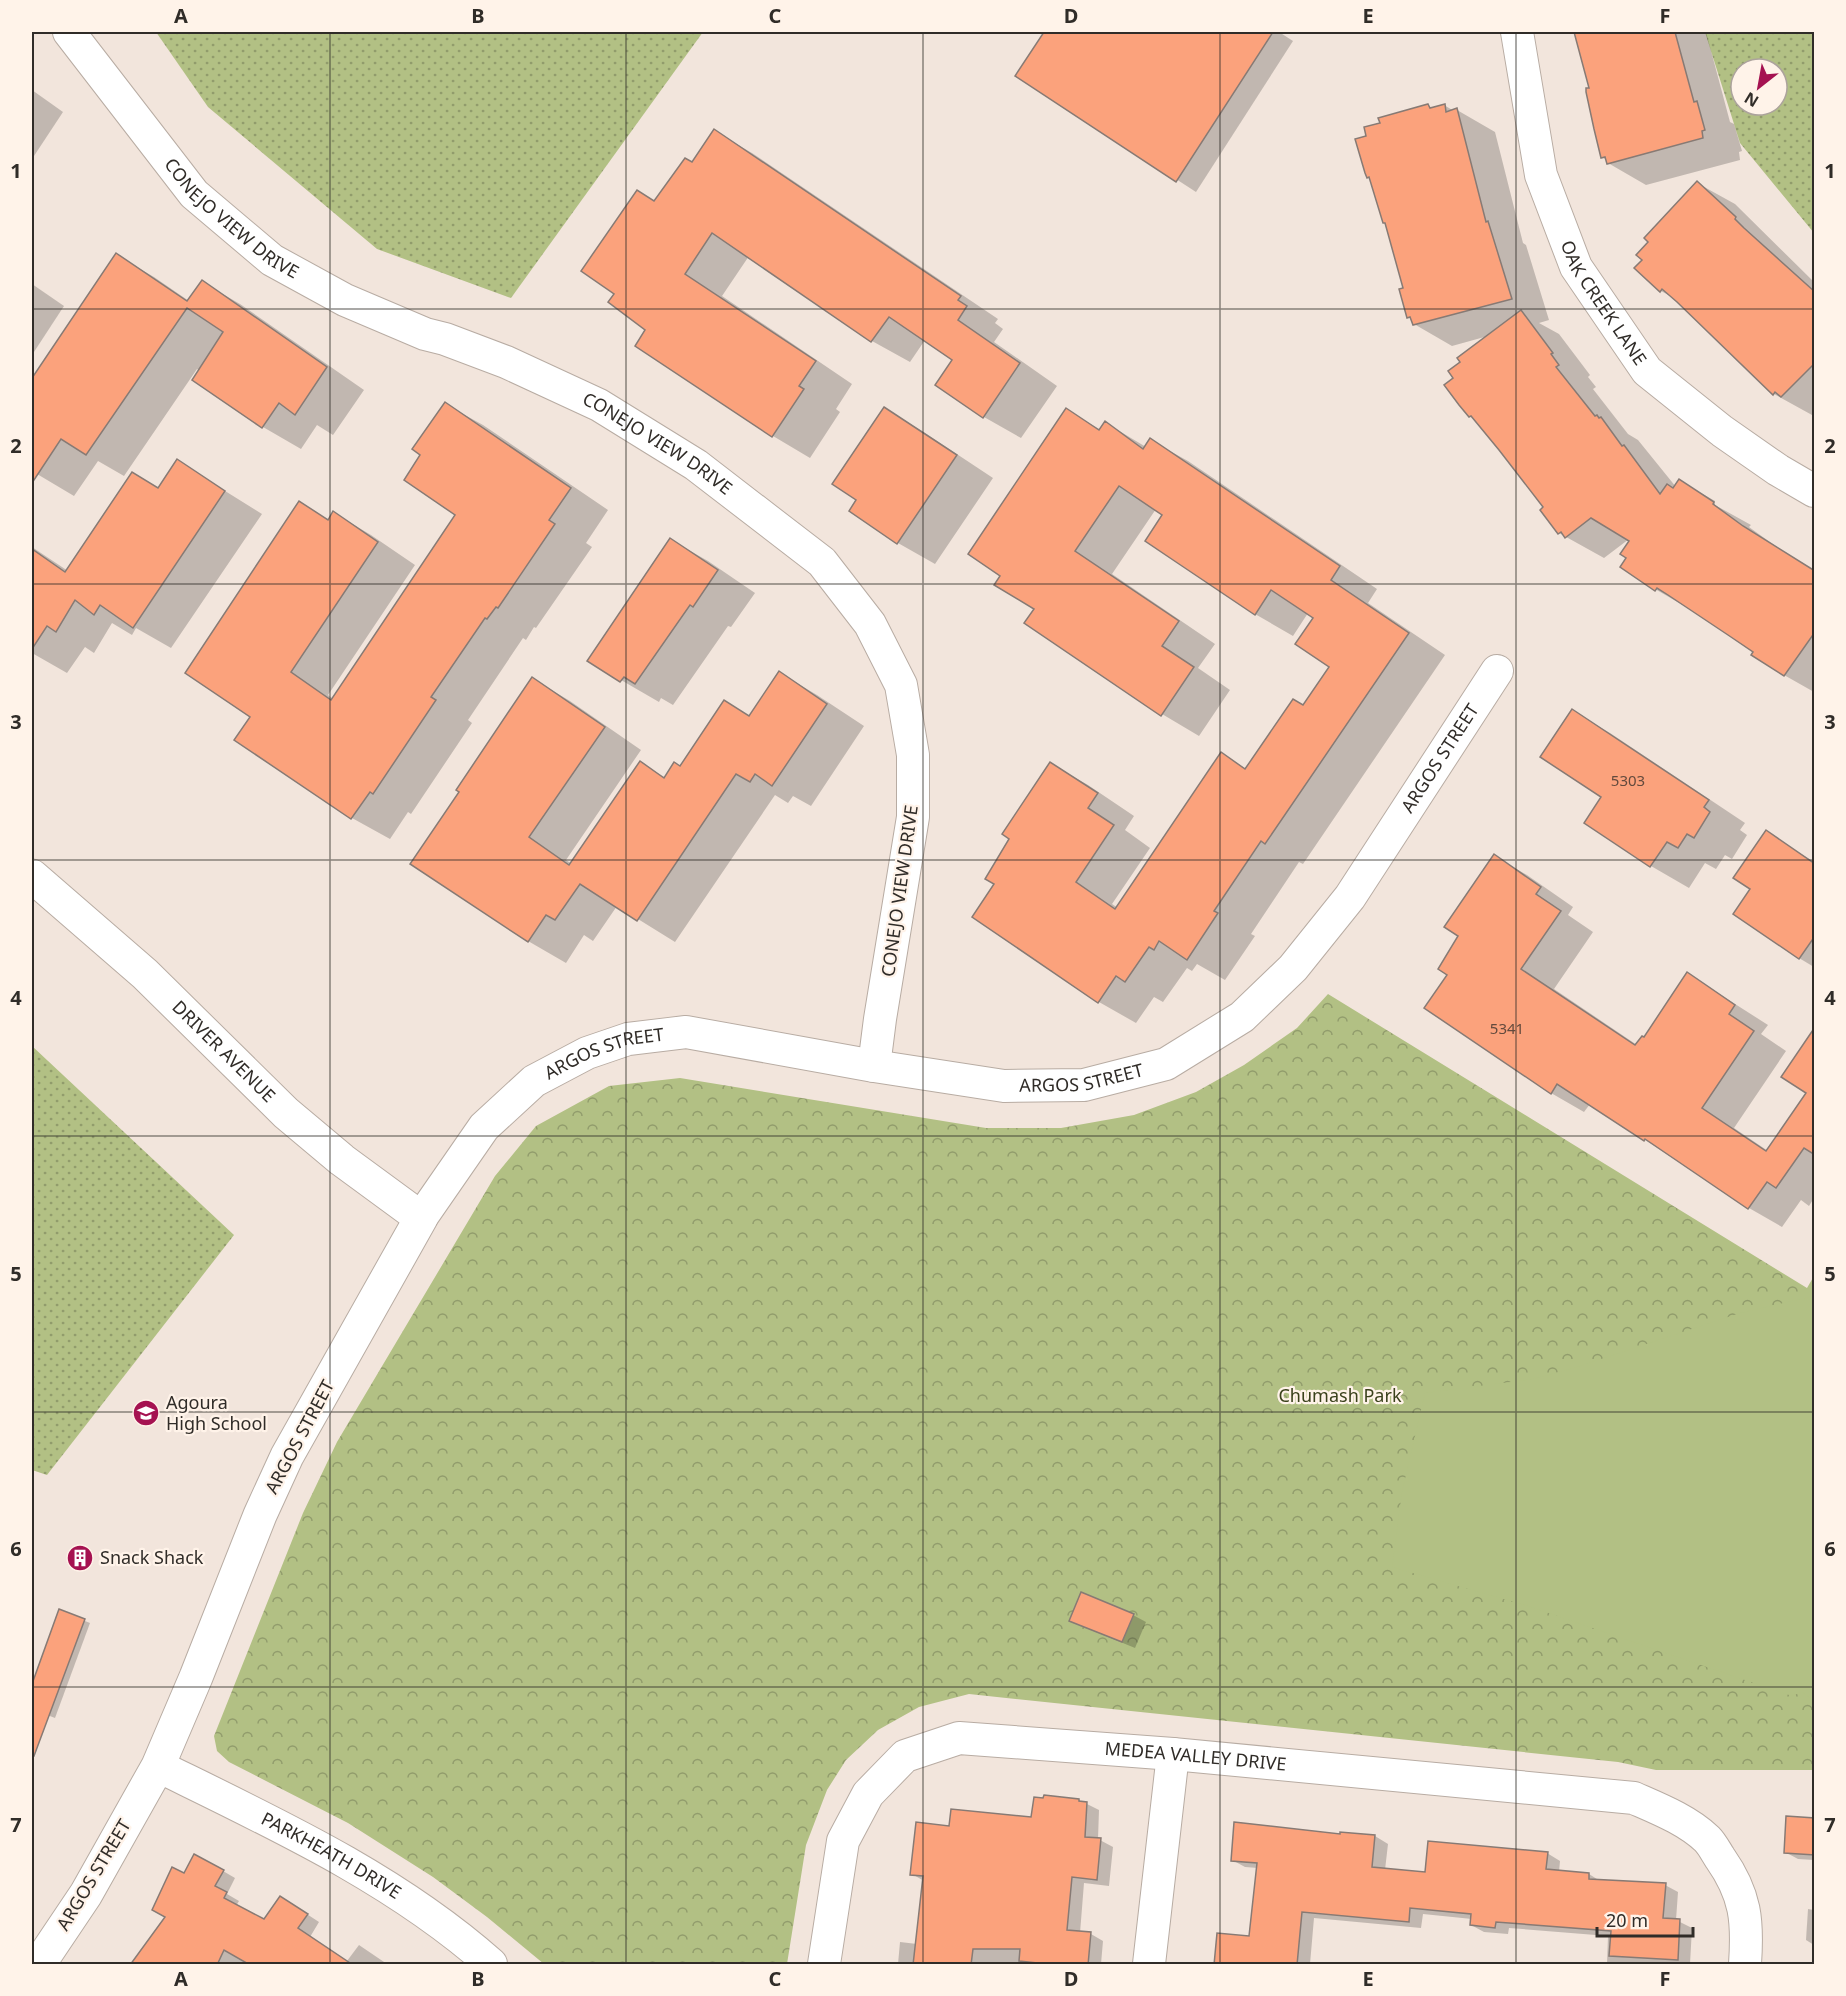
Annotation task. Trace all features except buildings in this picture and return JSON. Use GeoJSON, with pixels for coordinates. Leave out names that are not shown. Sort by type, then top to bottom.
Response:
{"type":"FeatureCollection","features":[{"type":"Feature","properties":{"kind":"street","name":"CONEJO VIEW DRIVE"},"geometry":{"type":"LineString","coordinates":[[69,32],[194,194],[272,260],[345,300],[425,334],[445,339],[506,362],[598,405],[696,465],[822,562],[843,588],[870,624],[901,685],[913,755],[913,817],[874,1066]]}},
{"type":"Feature","properties":{"kind":"street","name":"OAK CREEK LANE"},"geometry":{"type":"LineString","coordinates":[[1517,32],[1541,174],[1576,267],[1647,371],[1722,431],[1778,470],[1815,491]]}},
{"type":"Feature","properties":{"kind":"street","name":"ARGOS STREET"},"geometry":{"type":"LineString","coordinates":[[39,1965],[86,1894],[158,1766],[260,1515],[287,1456],[422,1218],[484,1127],[534,1081],[587,1053],[618,1042],[686,1032],[874,1066],[1004,1086],[1084,1085],[1166,1064],[1242,1017],[1293,968],[1350,897],[1497,670]]}},
{"type":"Feature","properties":{"kind":"street","name":"DRIVER AVENUE"},"geometry":{"type":"LineString","coordinates":[[32,876],[145,974],[286,1113],[342,1160],[422,1218]]}},
{"type":"Feature","properties":{"kind":"street","name":"MEDEA VALLEY DRIVE"},"geometry":{"type":"LineString","coordinates":[[824,1965],[843,1841],[868,1794],[905,1756],[959,1738],[1173,1754],[1634,1798],[1673,1815],[1707,1839],[1730,1872],[1742,1901],[1747,1930],[1745,1965]]}},
{"type":"Feature","properties":{"kind":"street"},"geometry":{"type":"LineString","coordinates":[[1149,1965],[1173,1754]]}},
{"type":"Feature","properties":{"kind":"street","name":"PARKHEATH DRIVE"},"geometry":{"type":"LineString","coordinates":[[158,1766],[296,1833],[389,1888],[463,1940],[491,1965]]}},
{"type":"Feature","properties":{"kind":"green space"},"geometry":{"type":"Polygon","coordinates":[[[156,32],[703,32],[511,298],[377,249],[208,107],[156,32]]]}},
{"type":"Feature","properties":{"kind":"green space"},"geometry":{"type":"Polygon","coordinates":[[[1705,32],[1814,32],[1814,233],[1740,143],[1732,117],[1789,117],[1789,57],[1729,57],[1729,108],[1705,32]]]}},
{"type":"Feature","properties":{"kind":"green space","name":"Chumash Park"},"geometry":{"type":"Polygon","coordinates":[[[1328,994],[1807,1288],[1814,1276],[1814,1770],[1656,1770],[1618,1762],[969,1694],[919,1707],[878,1730],[846,1760],[827,1790],[806,1845],[787,1964],[544,1964],[487,1917],[433,1877],[348,1823],[229,1762],[217,1751],[214,1736],[303,1513],[337,1442],[495,1176],[536,1126],[609,1086],[680,1078],[986,1128],[1061,1128],[1134,1115],[1196,1092],[1244,1065],[1297,1028],[1328,994]]]}},
{"type":"Feature","properties":{"kind":"green space"},"geometry":{"type":"Polygon","coordinates":[[[32,1046],[234,1235],[47,1475],[32,1470],[32,1046]]]}},
{"type":"Feature","properties":{"kind":"green space"},"geometry":{"type":"Polygon","coordinates":[[[1814,1296],[1814,1701],[1802,1692],[1792,1696],[1528,1606],[1392,1567],[1402,1492],[1425,1393],[1533,1379],[1574,1368],[1740,1313],[1814,1296]]]}},
{"type":"Feature","properties":{"kind":"place","name":"Agoura High School"},"geometry":{"type":"Point","coordinates":[146,1413]}},
{"type":"Feature","properties":{"kind":"place","name":"Snack Shack"},"geometry":{"type":"Point","coordinates":[80,1558]}}]}
